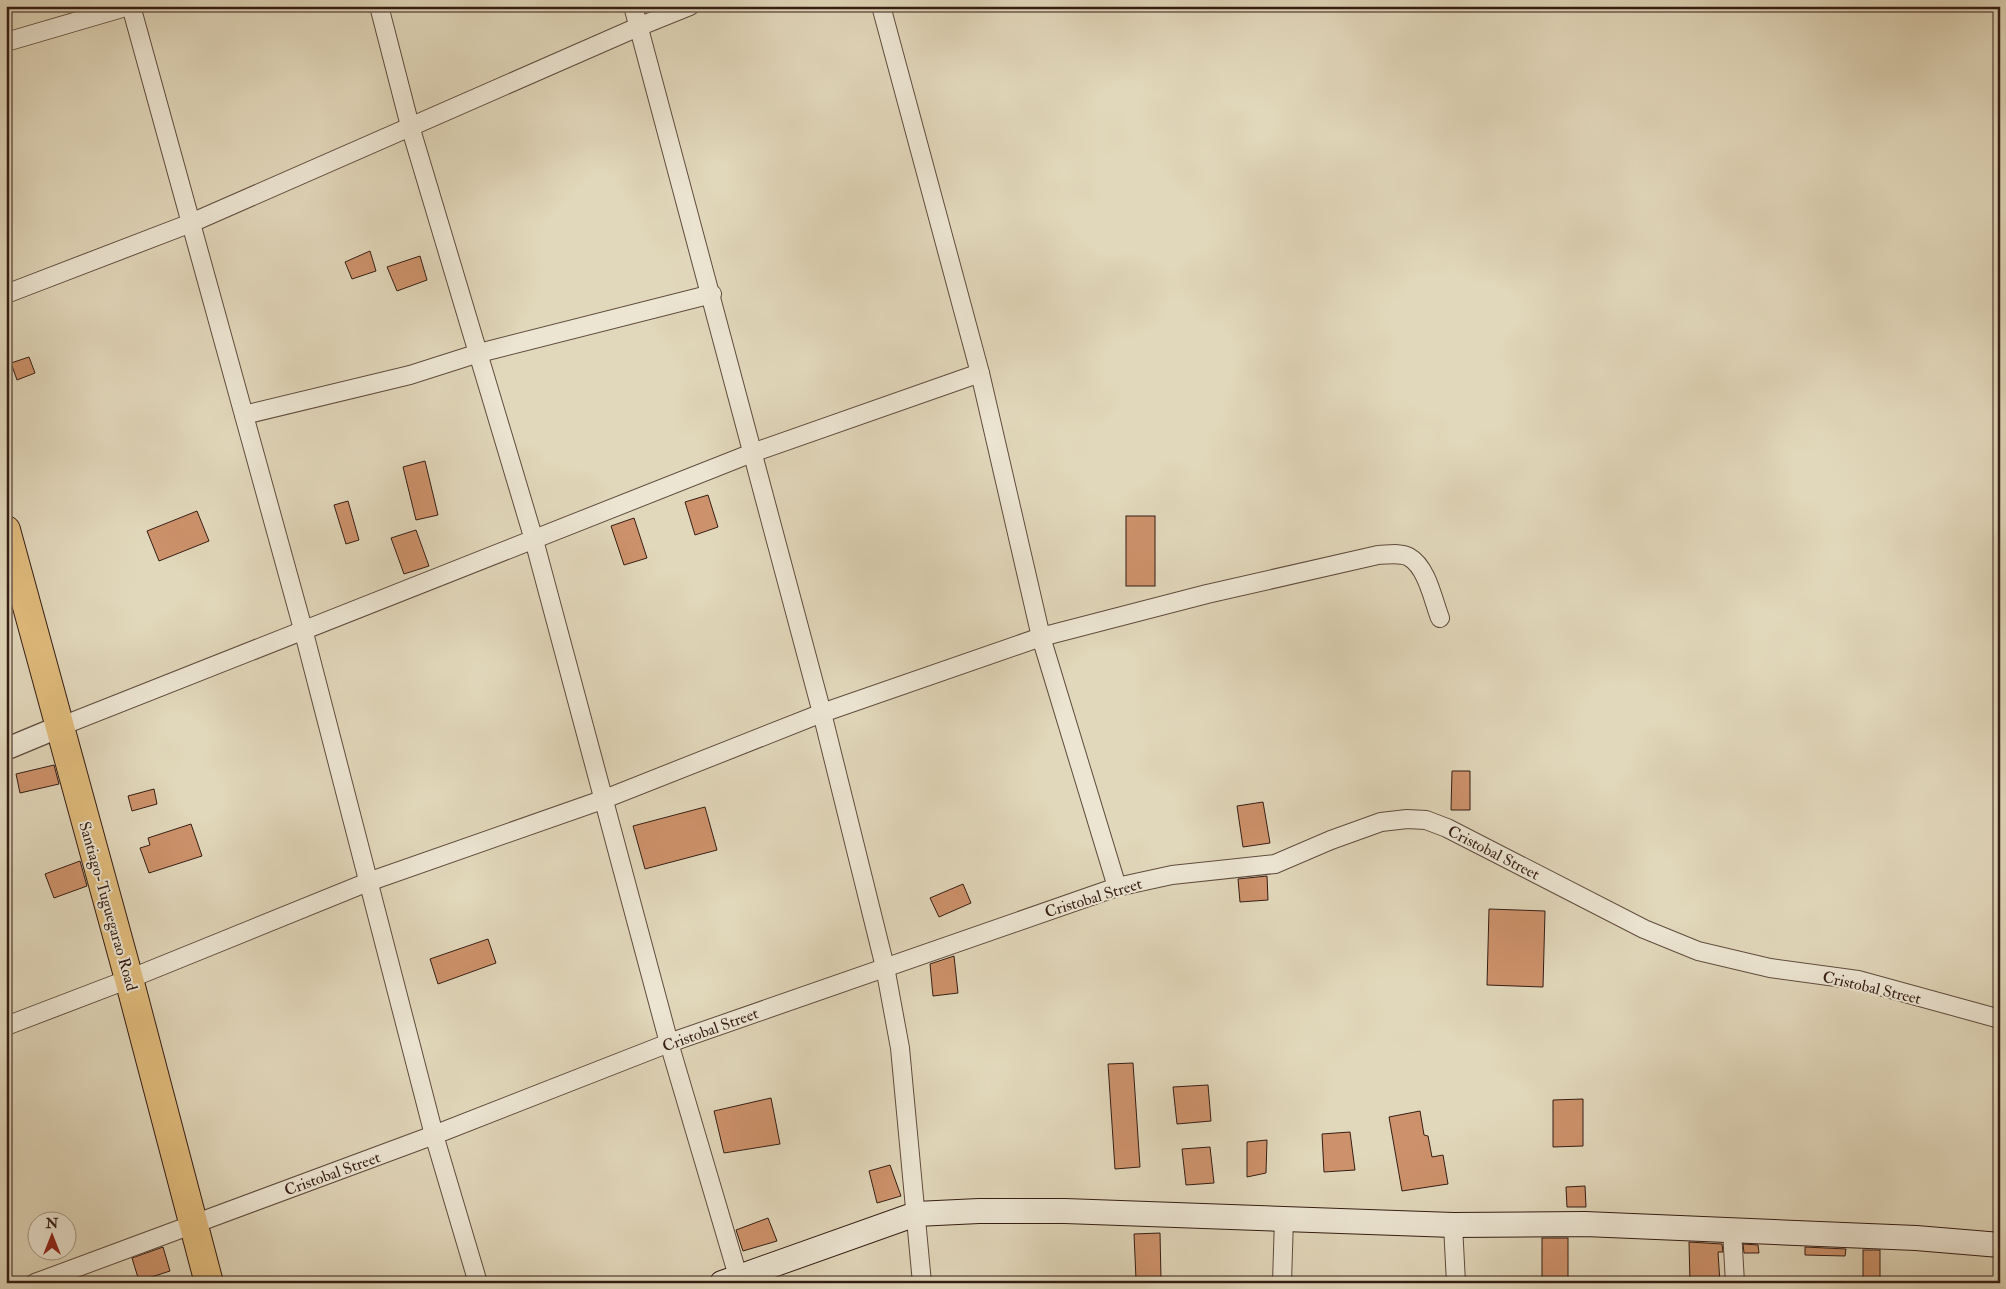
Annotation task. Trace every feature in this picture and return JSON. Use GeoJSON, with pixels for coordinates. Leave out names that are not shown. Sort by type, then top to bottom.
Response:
{"type":"FeatureCollection","features":[{"type":"Feature","properties":{"kind":"highway","name":"Santiago-Tuguegarao Road"},"geometry":{"type":"LineString","coordinates":[[6,530],[129,979],[209,1283]]}},
{"type":"Feature","properties":{"kind":"main road"},"geometry":{"type":"LineString","coordinates":[[733,1281],[916,1214],[1065,1211],[1452,1225],[1584,1224],[1916,1238],[2000,1245]]}},
{"type":"Feature","properties":{"kind":"street"},"geometry":{"type":"LineString","coordinates":[[6,42],[130,6],[303,629],[434,1135],[478,1283]]}},
{"type":"Feature","properties":{"kind":"street"},"geometry":{"type":"LineString","coordinates":[[379,6],[410,126],[534,540],[602,800],[733,1281]]}},
{"type":"Feature","properties":{"kind":"street"},"geometry":{"type":"LineString","coordinates":[[633,6],[712,294],[752,453],[822,713],[885,967],[900,1048],[922,1283]]}},
{"type":"Feature","properties":{"kind":"street"},"geometry":{"type":"LineString","coordinates":[[6,294],[191,224],[410,126],[690,6]]}},
{"type":"Feature","properties":{"kind":"street"},"geometry":{"type":"LineString","coordinates":[[881,6],[980,373],[1041,637],[1117,887]]}},
{"type":"Feature","properties":{"kind":"street"},"geometry":{"type":"LineString","coordinates":[[244,416],[410,375],[479,353],[712,294]]}},
{"type":"Feature","properties":{"kind":"street"},"geometry":{"type":"LineString","coordinates":[[6,749],[303,629],[752,453],[980,373]]}},
{"type":"Feature","properties":{"kind":"street"},"geometry":{"type":"LineString","coordinates":[[6,1026],[129,979],[368,882],[602,800],[822,713],[1041,637],[1207,594],[1378,556],[1398,554],[1408,556],[1417,564],[1440,618]]}},
{"type":"Feature","properties":{"kind":"street","name":"Cristobal Street"},"geometry":{"type":"LineString","coordinates":[[35,1283],[434,1135],[669,1043],[1117,887],[1172,875],[1275,864],[1331,840],[1381,822],[1407,818],[1426,820],[1644,929],[1698,951],[1770,968],[1858,980],[2000,1019]]}},
{"type":"Feature","properties":{"kind":"street"},"geometry":{"type":"LineString","coordinates":[[1282,1283],[1284,1218]]}},
{"type":"Feature","properties":{"kind":"street"},"geometry":{"type":"LineString","coordinates":[[1452,1225],[1456,1283]]}},
{"type":"Feature","properties":{"kind":"street"},"geometry":{"type":"LineString","coordinates":[[1732,1230],[1735,1283]]}},
{"type":"Feature","properties":{"kind":"building"},"geometry":{"type":"Polygon","coordinates":[[[370,251],[376,271],[352,279],[345,262],[370,251]]]}},
{"type":"Feature","properties":{"kind":"building"},"geometry":{"type":"Polygon","coordinates":[[[420,256],[427,280],[397,291],[387,267],[420,256]]]}},
{"type":"Feature","properties":{"kind":"building"},"geometry":{"type":"Polygon","coordinates":[[[29,357],[35,373],[17,380],[11,363],[29,357]]]}},
{"type":"Feature","properties":{"kind":"building"},"geometry":{"type":"Polygon","coordinates":[[[425,461],[438,515],[416,520],[403,467],[425,461]]]}},
{"type":"Feature","properties":{"kind":"building"},"geometry":{"type":"Polygon","coordinates":[[[708,495],[718,527],[695,535],[685,502],[708,495]]]}},
{"type":"Feature","properties":{"kind":"building"},"geometry":{"type":"Polygon","coordinates":[[[348,501],[359,540],[346,544],[334,505],[348,501]]]}},
{"type":"Feature","properties":{"kind":"building"},"geometry":{"type":"Polygon","coordinates":[[[197,511],[209,541],[159,561],[147,531],[197,511]]]}},
{"type":"Feature","properties":{"kind":"building"},"geometry":{"type":"Polygon","coordinates":[[[1126,516],[1155,516],[1155,586],[1126,586],[1126,516]]]}},
{"type":"Feature","properties":{"kind":"building"},"geometry":{"type":"Polygon","coordinates":[[[634,518],[647,558],[624,565],[611,526],[634,518]]]}},
{"type":"Feature","properties":{"kind":"building"},"geometry":{"type":"Polygon","coordinates":[[[416,530],[429,566],[404,574],[391,538],[416,530]]]}},
{"type":"Feature","properties":{"kind":"building"},"geometry":{"type":"Polygon","coordinates":[[[54,765],[59,784],[20,793],[16,774],[54,765]]]}},
{"type":"Feature","properties":{"kind":"building"},"geometry":{"type":"Polygon","coordinates":[[[1452,771],[1470,771],[1470,810],[1451,810],[1452,771]]]}},
{"type":"Feature","properties":{"kind":"building"},"geometry":{"type":"Polygon","coordinates":[[[154,789],[157,804],[132,811],[128,796],[154,789]]]}},
{"type":"Feature","properties":{"kind":"building"},"geometry":{"type":"Polygon","coordinates":[[[1263,802],[1270,843],[1243,847],[1237,806],[1263,802]]]}},
{"type":"Feature","properties":{"kind":"building"},"geometry":{"type":"Polygon","coordinates":[[[705,807],[717,850],[645,869],[633,826],[705,807]]]}},
{"type":"Feature","properties":{"kind":"building"},"geometry":{"type":"Polygon","coordinates":[[[191,824],[202,856],[149,873],[140,848],[150,845],[148,838],[191,824]]]}},
{"type":"Feature","properties":{"kind":"building"},"geometry":{"type":"Polygon","coordinates":[[[80,861],[87,886],[54,898],[45,874],[80,861]]]}},
{"type":"Feature","properties":{"kind":"building"},"geometry":{"type":"Polygon","coordinates":[[[1267,876],[1268,900],[1240,902],[1238,879],[1267,876]]]}},
{"type":"Feature","properties":{"kind":"building"},"geometry":{"type":"Polygon","coordinates":[[[963,884],[971,903],[939,917],[930,898],[963,884]]]}},
{"type":"Feature","properties":{"kind":"building"},"geometry":{"type":"Polygon","coordinates":[[[1489,909],[1545,911],[1543,987],[1487,985],[1489,909]]]}},
{"type":"Feature","properties":{"kind":"building"},"geometry":{"type":"Polygon","coordinates":[[[488,939],[496,963],[438,984],[430,959],[488,939]]]}},
{"type":"Feature","properties":{"kind":"building"},"geometry":{"type":"Polygon","coordinates":[[[954,956],[958,993],[933,996],[930,964],[954,956]]]}},
{"type":"Feature","properties":{"kind":"building"},"geometry":{"type":"Polygon","coordinates":[[[1133,1063],[1140,1167],[1115,1169],[1108,1064],[1133,1063]]]}},
{"type":"Feature","properties":{"kind":"building"},"geometry":{"type":"Polygon","coordinates":[[[1208,1085],[1211,1121],[1177,1124],[1173,1087],[1208,1085]]]}},
{"type":"Feature","properties":{"kind":"building"},"geometry":{"type":"Polygon","coordinates":[[[771,1098],[780,1144],[724,1153],[714,1111],[771,1098]]]}},
{"type":"Feature","properties":{"kind":"building"},"geometry":{"type":"Polygon","coordinates":[[[1583,1099],[1583,1146],[1553,1147],[1553,1100],[1583,1099]]]}},
{"type":"Feature","properties":{"kind":"building"},"geometry":{"type":"Polygon","coordinates":[[[1420,1111],[1424,1135],[1428,1136],[1432,1157],[1443,1155],[1448,1184],[1402,1191],[1389,1117],[1420,1111]]]}},
{"type":"Feature","properties":{"kind":"building"},"geometry":{"type":"Polygon","coordinates":[[[1350,1132],[1355,1170],[1324,1172],[1322,1134],[1350,1132]]]}},
{"type":"Feature","properties":{"kind":"building"},"geometry":{"type":"Polygon","coordinates":[[[1267,1140],[1266,1173],[1247,1177],[1247,1142],[1267,1140]]]}},
{"type":"Feature","properties":{"kind":"building"},"geometry":{"type":"Polygon","coordinates":[[[1210,1147],[1214,1183],[1186,1185],[1182,1149],[1210,1147]]]}},
{"type":"Feature","properties":{"kind":"building"},"geometry":{"type":"Polygon","coordinates":[[[890,1165],[901,1196],[877,1203],[869,1171],[890,1165]]]}},
{"type":"Feature","properties":{"kind":"building"},"geometry":{"type":"Polygon","coordinates":[[[1585,1186],[1586,1207],[1567,1207],[1566,1187],[1585,1186]]]}},
{"type":"Feature","properties":{"kind":"building"},"geometry":{"type":"Polygon","coordinates":[[[768,1218],[777,1241],[743,1251],[736,1230],[768,1218]]]}},
{"type":"Feature","properties":{"kind":"building"},"geometry":{"type":"Polygon","coordinates":[[[1160,1233],[1161,1279],[1136,1279],[1134,1234],[1160,1233]]]}},
{"type":"Feature","properties":{"kind":"building"},"geometry":{"type":"Polygon","coordinates":[[[1542,1238],[1568,1238],[1568,1283],[1542,1283],[1542,1238]]]}},
{"type":"Feature","properties":{"kind":"building"},"geometry":{"type":"Polygon","coordinates":[[[1689,1242],[1722,1244],[1723,1252],[1718,1252],[1720,1283],[1690,1283],[1689,1242]]]}},
{"type":"Feature","properties":{"kind":"building"},"geometry":{"type":"Polygon","coordinates":[[[1743,1244],[1758,1245],[1759,1253],[1744,1253],[1743,1244]]]}},
{"type":"Feature","properties":{"kind":"building"},"geometry":{"type":"Polygon","coordinates":[[[163,1247],[170,1271],[139,1281],[132,1258],[163,1247]]]}},
{"type":"Feature","properties":{"kind":"building"},"geometry":{"type":"Polygon","coordinates":[[[1805,1247],[1846,1249],[1845,1256],[1805,1255],[1805,1247]]]}},
{"type":"Feature","properties":{"kind":"building"},"geometry":{"type":"Polygon","coordinates":[[[1863,1250],[1880,1250],[1880,1283],[1863,1283],[1863,1250]]]}}]}
